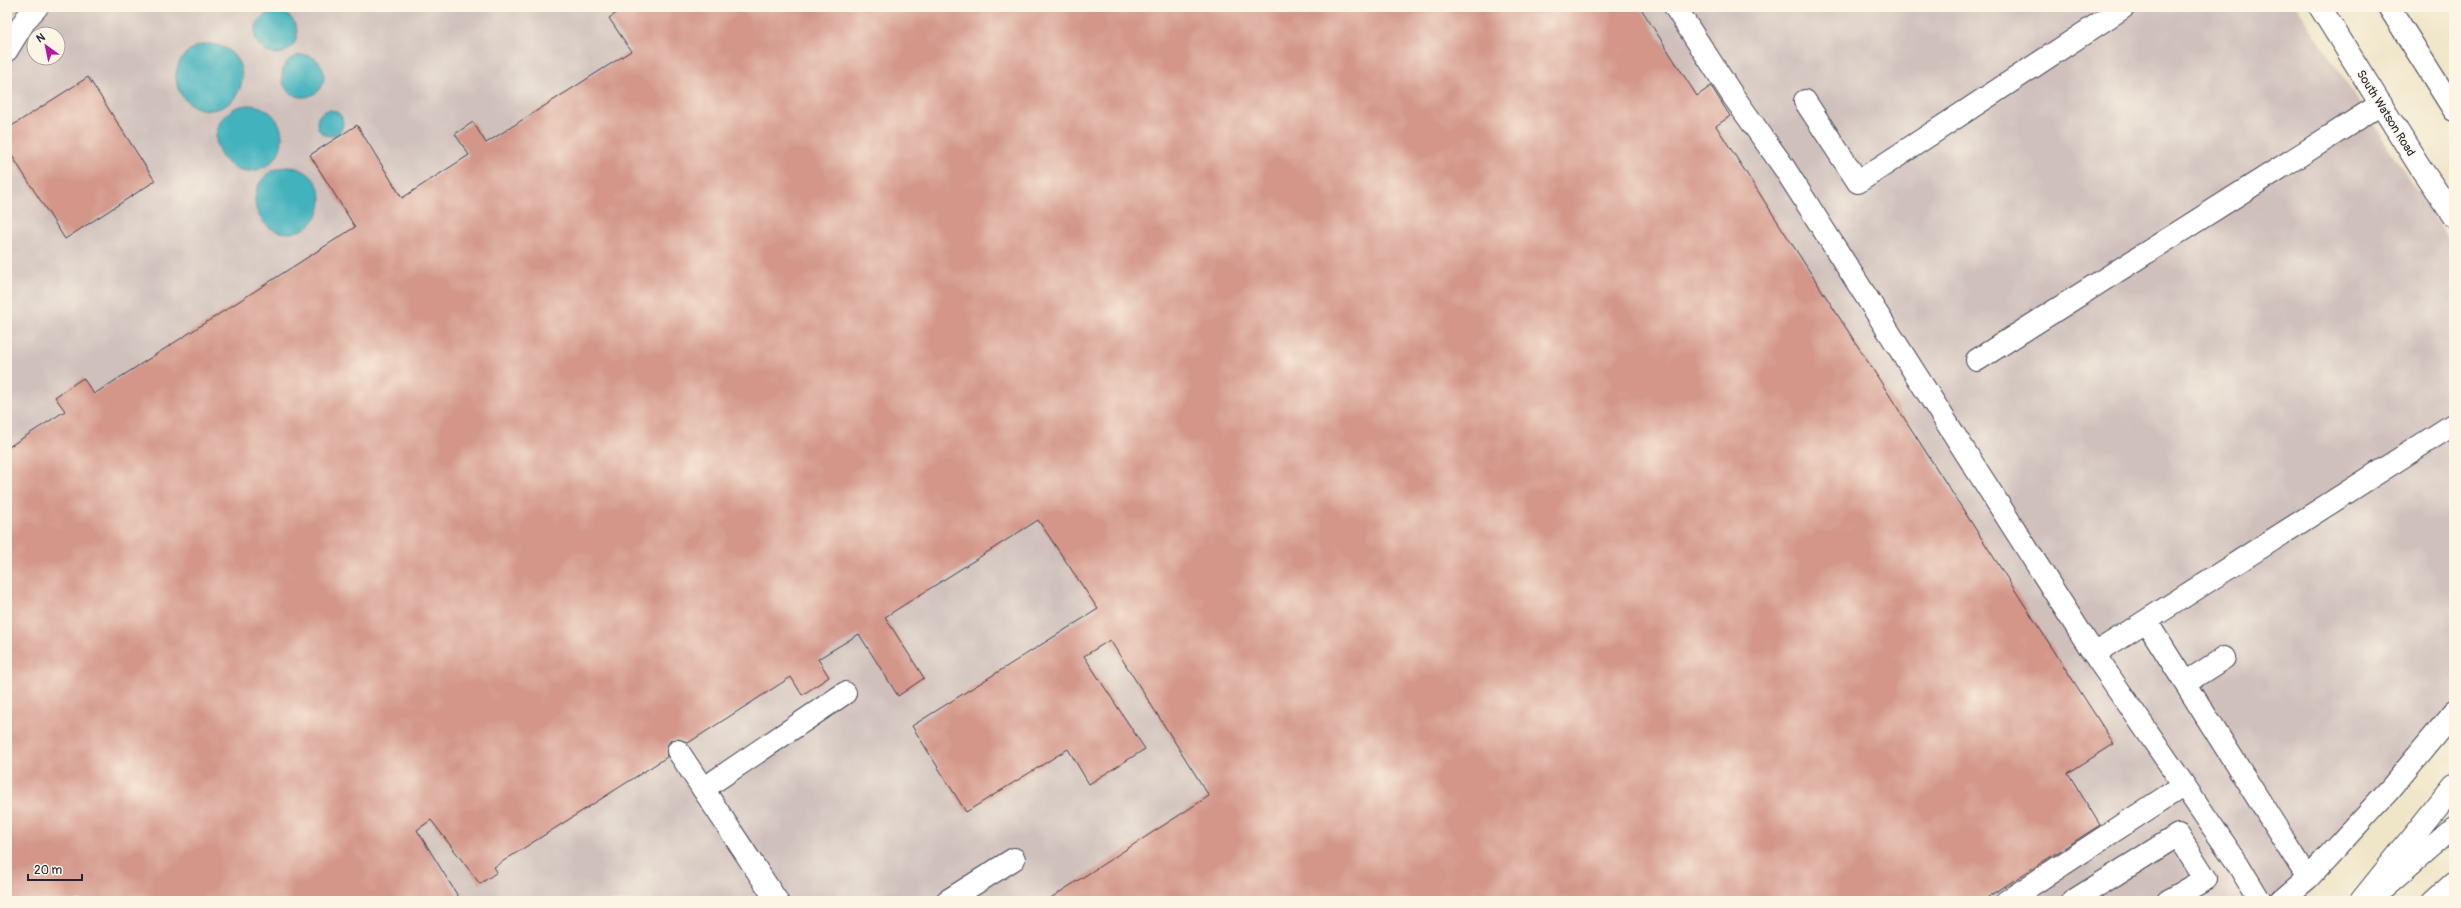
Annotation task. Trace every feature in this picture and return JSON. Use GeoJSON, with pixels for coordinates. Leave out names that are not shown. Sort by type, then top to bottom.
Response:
{"type":"FeatureCollection","features":[{"type":"Feature","properties":{"kind":"main road"},"geometry":{"type":"LineString","coordinates":[[7,50],[26,19],[37,7]]}},
{"type":"Feature","properties":{"kind":"main road"},"geometry":{"type":"LineString","coordinates":[[1675,7],[1733,96],[1783,166],[2094,654],[2236,860],[2260,901]]}},
{"type":"Feature","properties":{"kind":"main road"},"geometry":{"type":"LineString","coordinates":[[1805,101],[1858,182],[2124,7]]}},
{"type":"Feature","properties":{"kind":"main road","name":"South Watson Road"},"geometry":{"type":"LineString","coordinates":[[2320,7],[2454,218]]}},
{"type":"Feature","properties":{"kind":"main road"},"geometry":{"type":"LineString","coordinates":[[2390,7],[2454,110]]}},
{"type":"Feature","properties":{"kind":"main road"},"geometry":{"type":"LineString","coordinates":[[1977,360],[2381,104]]}},
{"type":"Feature","properties":{"kind":"main road"},"geometry":{"type":"LineString","coordinates":[[2094,654],[2454,424]]}},
{"type":"Feature","properties":{"kind":"main road"},"geometry":{"type":"LineString","coordinates":[[2146,621],[2308,878]]}},
{"type":"Feature","properties":{"kind":"main road"},"geometry":{"type":"LineString","coordinates":[[2185,683],[2224,658]]}},
{"type":"Feature","properties":{"kind":"main road"},"geometry":{"type":"LineString","coordinates":[[703,789],[845,693]]}},
{"type":"Feature","properties":{"kind":"main road"},"geometry":{"type":"LineString","coordinates":[[2281,901],[2308,878],[2391,788],[2454,712]]}},
{"type":"Feature","properties":{"kind":"main road"},"geometry":{"type":"LineString","coordinates":[[678,751],[777,901]]}},
{"type":"Feature","properties":{"kind":"main road"},"geometry":{"type":"LineString","coordinates":[[2007,901],[2184,785]]}},
{"type":"Feature","properties":{"kind":"main road"},"geometry":{"type":"LineString","coordinates":[[2361,901],[2454,785]]}},
{"type":"Feature","properties":{"kind":"main road"},"geometry":{"type":"LineString","coordinates":[[2369,901],[2454,827]]}},
{"type":"Feature","properties":{"kind":"main road"},"geometry":{"type":"LineString","coordinates":[[2073,901],[2178,836],[2206,879],[2168,901]]}},
{"type":"Feature","properties":{"kind":"main road"},"geometry":{"type":"LineString","coordinates":[[947,901],[1014,859]]}},
{"type":"Feature","properties":{"kind":"main road"},"geometry":{"type":"LineString","coordinates":[[2434,901],[2454,883]]}},
{"type":"Feature","properties":{"kind":"shaded area"},"geometry":{"type":"Polygon","coordinates":[[[7,7],[2297,7],[2454,248],[2454,724],[2338,863],[2296,901],[7,901],[7,7]]]}},
{"type":"Feature","properties":{"kind":"water"},"geometry":{"type":"Polygon","coordinates":[[[272,12],[280,12],[288,15],[294,21],[297,33],[294,45],[288,51],[280,54],[272,54],[264,51],[258,45],[255,37],[255,29],[258,21],[264,15],[272,12]]]}},
{"type":"Feature","properties":{"kind":"water"},"geometry":{"type":"Polygon","coordinates":[[[209,44],[221,47],[232,54],[239,65],[242,77],[239,89],[232,100],[221,107],[209,110],[197,107],[186,100],[179,89],[176,77],[179,65],[186,54],[197,47],[209,44]]]}},
{"type":"Feature","properties":{"kind":"water"},"geometry":{"type":"Polygon","coordinates":[[[299,55],[307,55],[315,58],[321,64],[324,76],[321,88],[315,94],[307,97],[299,97],[291,94],[285,88],[282,80],[282,72],[285,64],[291,58],[299,55]]]}},
{"type":"Feature","properties":{"kind":"water"},"geometry":{"type":"Polygon","coordinates":[[[249,105],[262,107],[272,115],[280,125],[282,138],[280,151],[272,161],[262,169],[249,171],[236,169],[226,161],[218,151],[216,138],[218,125],[226,115],[236,107],[249,105]]]}},
{"type":"Feature","properties":{"kind":"water"},"geometry":{"type":"Polygon","coordinates":[[[330,110],[339,114],[343,123],[339,132],[330,136],[321,132],[317,123],[321,114],[330,110]]]}},
{"type":"Feature","properties":{"kind":"water"},"geometry":{"type":"Polygon","coordinates":[[[288,167],[300,170],[311,177],[318,188],[321,200],[318,212],[311,223],[300,230],[288,233],[276,230],[265,223],[258,212],[255,200],[258,188],[265,177],[276,170],[288,167]]]}},
{"type":"Feature","properties":{"kind":"building"},"geometry":{"type":"Polygon","coordinates":[[[626,7],[1640,7],[1697,96],[1711,86],[1730,116],[1716,126],[2114,744],[2068,773],[2100,825],[1982,901],[1046,901],[1209,796],[1110,640],[1084,656],[1145,749],[1089,784],[1068,749],[966,812],[912,726],[1098,609],[1038,520],[885,617],[924,678],[898,696],[859,634],[818,659],[829,677],[802,695],[791,677],[688,743],[678,739],[671,740],[667,746],[667,757],[494,867],[497,872],[480,884],[431,820],[417,830],[461,901],[7,901],[7,448],[65,411],[55,397],[83,378],[94,394],[355,227],[310,155],[357,125],[402,198],[469,155],[455,134],[473,122],[486,143],[631,51],[609,18],[626,7]]]}},
{"type":"Feature","properties":{"kind":"building"},"geometry":{"type":"Polygon","coordinates":[[[88,77],[155,181],[65,239],[7,148],[7,129],[88,77]]]}}]}
